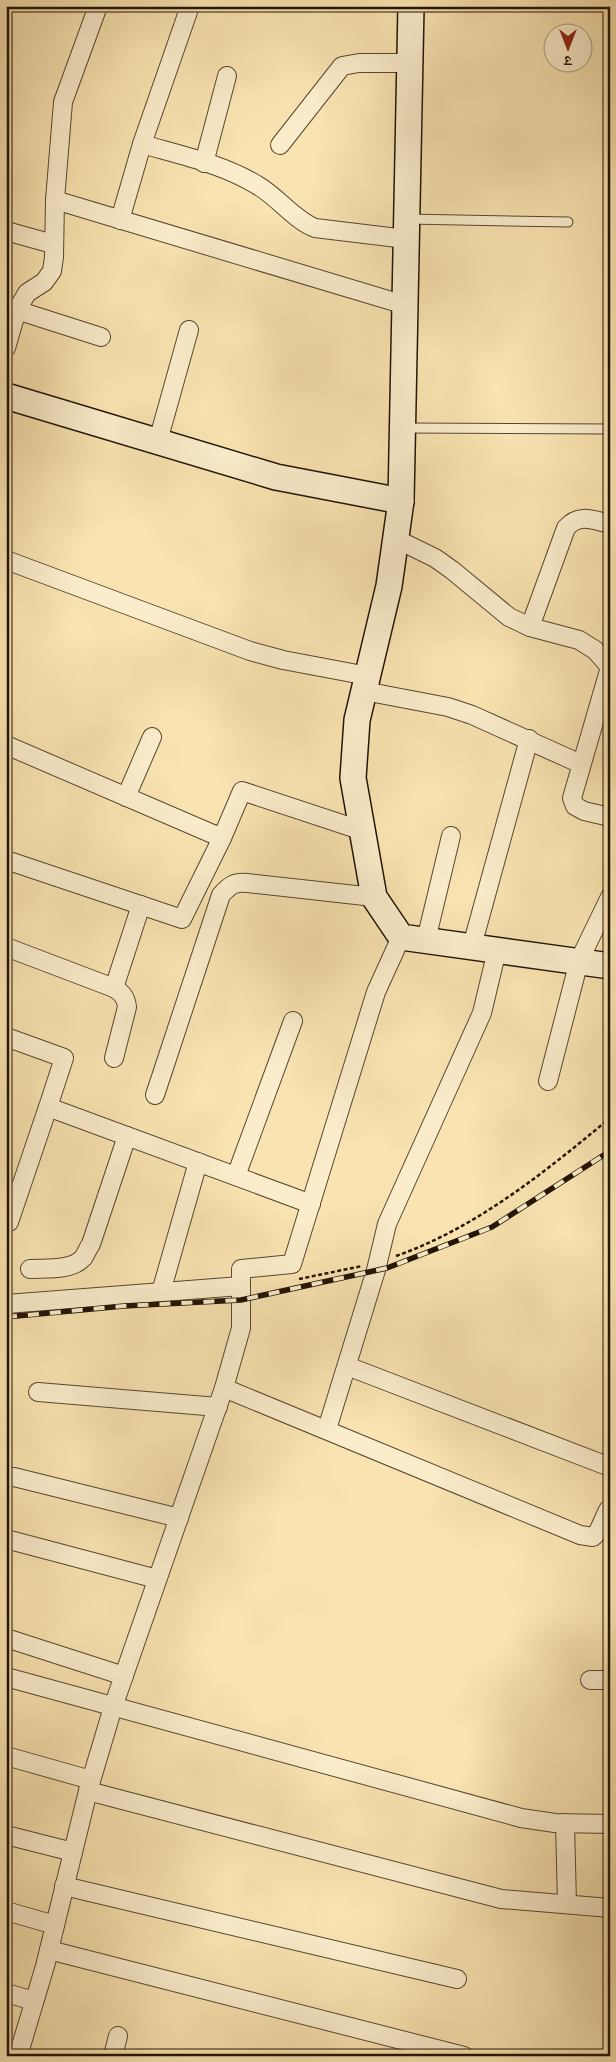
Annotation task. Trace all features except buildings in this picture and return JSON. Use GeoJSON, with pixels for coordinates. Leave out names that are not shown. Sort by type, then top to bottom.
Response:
{"type":"FeatureCollection","features":[{"type":"Feature","properties":{"kind":"street"},"geometry":{"type":"LineString","coordinates":[[6,348],[12,308],[27,293],[44,282],[52,271],[55,200],[63,102],[98,6]]}},
{"type":"Feature","properties":{"kind":"street"},"geometry":{"type":"LineString","coordinates":[[120,220],[142,144],[190,6]]}},
{"type":"Feature","properties":{"kind":"street"},"geometry":{"type":"LineString","coordinates":[[411,6],[401,501],[389,586],[357,720],[353,778],[374,897],[401,937],[610,966]]}},
{"type":"Feature","properties":{"kind":"street"},"geometry":{"type":"LineString","coordinates":[[280,145],[342,66],[359,63],[410,63]]}},
{"type":"Feature","properties":{"kind":"street"},"geometry":{"type":"LineString","coordinates":[[204,163],[227,76]]}},
{"type":"Feature","properties":{"kind":"street"},"geometry":{"type":"LineString","coordinates":[[142,144],[240,175],[273,195],[305,224],[315,228],[407,229]]}},
{"type":"Feature","properties":{"kind":"street"},"geometry":{"type":"LineString","coordinates":[[55,200],[405,305]]}},
{"type":"Feature","properties":{"kind":"street"},"geometry":{"type":"LineString","coordinates":[[6,231],[54,244]]}},
{"type":"Feature","properties":{"kind":"street"},"geometry":{"type":"LineString","coordinates":[[12,308],[101,337]]}},
{"type":"Feature","properties":{"kind":"street"},"geometry":{"type":"LineString","coordinates":[[158,441],[189,330]]}},
{"type":"Feature","properties":{"kind":"street"},"geometry":{"type":"LineString","coordinates":[[6,396],[276,476],[401,501]]}},
{"type":"Feature","properties":{"kind":"street"},"geometry":{"type":"LineString","coordinates":[[530,627],[566,528],[578,518],[610,524]]}},
{"type":"Feature","properties":{"kind":"street"},"geometry":{"type":"LineString","coordinates":[[396,539],[435,558],[509,617],[530,627],[579,640],[595,650],[610,667],[572,798],[575,806],[584,811],[610,817]]}},
{"type":"Feature","properties":{"kind":"street"},"geometry":{"type":"LineString","coordinates":[[6,560],[250,651],[448,707],[494,723],[581,764]]}},
{"type":"Feature","properties":{"kind":"street"},"geometry":{"type":"LineString","coordinates":[[126,797],[152,737]]}},
{"type":"Feature","properties":{"kind":"street"},"geometry":{"type":"LineString","coordinates":[[472,946],[529,739]]}},
{"type":"Feature","properties":{"kind":"street"},"geometry":{"type":"LineString","coordinates":[[6,745],[222,838]]}},
{"type":"Feature","properties":{"kind":"street"},"geometry":{"type":"LineString","coordinates":[[6,860],[182,918],[222,838],[242,790],[363,831]]}},
{"type":"Feature","properties":{"kind":"street"},"geometry":{"type":"LineString","coordinates":[[426,940],[451,836]]}},
{"type":"Feature","properties":{"kind":"street"},"geometry":{"type":"LineString","coordinates":[[155,1095],[221,895],[228,887],[235,882],[374,897]]}},
{"type":"Feature","properties":{"kind":"street"},"geometry":{"type":"LineString","coordinates":[[548,1081],[579,961],[610,897]]}},
{"type":"Feature","properties":{"kind":"street"},"geometry":{"type":"LineString","coordinates":[[114,988],[141,905]]}},
{"type":"Feature","properties":{"kind":"street"},"geometry":{"type":"LineString","coordinates":[[18,2056],[49,1950],[89,1786],[113,1707],[224,1388],[241,1328],[241,1269],[292,1264],[376,992],[401,937]]}},
{"type":"Feature","properties":{"kind":"street"},"geometry":{"type":"LineString","coordinates":[[6,947],[114,988],[122,993],[127,1007],[114,1058]]}},
{"type":"Feature","properties":{"kind":"street"},"geometry":{"type":"LineString","coordinates":[[328,1429],[378,1262],[387,1224],[482,1013],[497,950]]}},
{"type":"Feature","properties":{"kind":"street"},"geometry":{"type":"LineString","coordinates":[[236,1176],[293,1021]]}},
{"type":"Feature","properties":{"kind":"street"},"geometry":{"type":"LineString","coordinates":[[6,1037],[64,1058],[9,1222]]}},
{"type":"Feature","properties":{"kind":"street"},"geometry":{"type":"LineString","coordinates":[[48,1107],[311,1204]]}},
{"type":"Feature","properties":{"kind":"street"},"geometry":{"type":"LineString","coordinates":[[30,1270],[64,1267],[74,1264],[83,1258],[91,1244],[127,1136]]}},
{"type":"Feature","properties":{"kind":"street"},"geometry":{"type":"LineString","coordinates":[[160,1292],[198,1162]]}},
{"type":"Feature","properties":{"kind":"street"},"geometry":{"type":"LineString","coordinates":[[6,1304],[241,1286]]}},
{"type":"Feature","properties":{"kind":"street"},"geometry":{"type":"LineString","coordinates":[[347,1366],[610,1468]]}},
{"type":"Feature","properties":{"kind":"street"},"geometry":{"type":"LineString","coordinates":[[224,1388],[328,1429],[580,1536],[593,1537],[598,1532],[609,1509]]}},
{"type":"Feature","properties":{"kind":"street"},"geometry":{"type":"LineString","coordinates":[[38,1392],[218,1407]]}},
{"type":"Feature","properties":{"kind":"street"},"geometry":{"type":"LineString","coordinates":[[14,1477],[179,1518]]}},
{"type":"Feature","properties":{"kind":"street"},"geometry":{"type":"LineString","coordinates":[[6,1539],[157,1579]]}},
{"type":"Feature","properties":{"kind":"street"},"geometry":{"type":"LineString","coordinates":[[6,1638],[124,1676]]}},
{"type":"Feature","properties":{"kind":"street"},"geometry":{"type":"LineString","coordinates":[[6,1677],[521,1818],[565,1823],[610,1824]]}},
{"type":"Feature","properties":{"kind":"street"},"geometry":{"type":"LineString","coordinates":[[590,1680],[610,1680]]}},
{"type":"Feature","properties":{"kind":"street"},"geometry":{"type":"LineString","coordinates":[[6,1756],[89,1786],[501,1899],[610,1908]]}},
{"type":"Feature","properties":{"kind":"street"},"geometry":{"type":"LineString","coordinates":[[565,1823],[567,1904]]}},
{"type":"Feature","properties":{"kind":"street"},"geometry":{"type":"LineString","coordinates":[[6,1835],[73,1852]]}},
{"type":"Feature","properties":{"kind":"street"},"geometry":{"type":"LineString","coordinates":[[64,1886],[457,1979]]}},
{"type":"Feature","properties":{"kind":"street"},"geometry":{"type":"LineString","coordinates":[[6,1911],[55,1925]]}},
{"type":"Feature","properties":{"kind":"street"},"geometry":{"type":"LineString","coordinates":[[49,1950],[464,2056]]}},
{"type":"Feature","properties":{"kind":"street"},"geometry":{"type":"LineString","coordinates":[[6,1993],[34,2001]]}},
{"type":"Feature","properties":{"kind":"street"},"geometry":{"type":"LineString","coordinates":[[113,2056],[118,2036]]}},
{"type":"Feature","properties":{"kind":"lane"},"geometry":{"type":"LineString","coordinates":[[407,229],[568,222]]}},
{"type":"Feature","properties":{"kind":"lane"},"geometry":{"type":"LineString","coordinates":[[403,428],[610,429]]}},
{"type":"Feature","properties":{"kind":"path"},"geometry":{"type":"LineString","coordinates":[[292,1264],[293,1280],[378,1262],[417,1248],[474,1217],[547,1170],[610,1118]]}},
{"type":"Feature","properties":{"kind":"railway"},"geometry":{"type":"LineString","coordinates":[[6,1317],[124,1306],[241,1300],[387,1268],[492,1227],[610,1151]]}}]}
